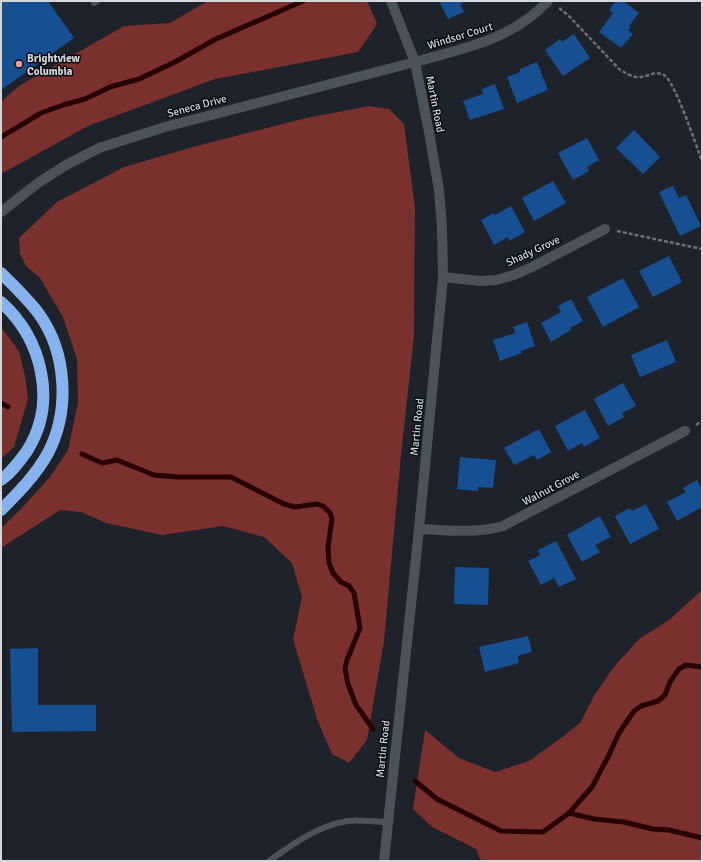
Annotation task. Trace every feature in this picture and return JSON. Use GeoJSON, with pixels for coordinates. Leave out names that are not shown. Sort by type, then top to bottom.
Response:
{"type":"FeatureCollection","features":[{"type":"Feature","properties":{"kind":"highway"},"geometry":{"type":"LineString","coordinates":[[1,273],[39,314],[56,350],[61,371],[63,390],[62,411],[48,453],[37,470],[1,510]]}},
{"type":"Feature","properties":{"kind":"highway"},"geometry":{"type":"LineString","coordinates":[[1,302],[23,326],[31,341],[37,356],[44,389],[43,406],[39,426],[32,442],[22,459],[10,474],[1,480]]}},
{"type":"Feature","properties":{"kind":"street","name":"Martin Road"},"geometry":{"type":"LineString","coordinates":[[384,861],[419,529],[442,277],[442,228],[439,190],[429,132],[415,62],[391,1]]}},
{"type":"Feature","properties":{"kind":"street","name":"Windsor Court"},"geometry":{"type":"LineString","coordinates":[[415,62],[483,43],[505,34],[552,3]]}},
{"type":"Feature","properties":{"kind":"street","name":"Seneca Drive"},"geometry":{"type":"LineString","coordinates":[[1,212],[38,183],[99,148],[164,127],[415,62]]}},
{"type":"Feature","properties":{"kind":"street","name":"Shady Grove"},"geometry":{"type":"LineString","coordinates":[[442,277],[480,281],[496,280],[514,275],[605,229]]}},
{"type":"Feature","properties":{"kind":"street","name":"Walnut Grove"},"geometry":{"type":"LineString","coordinates":[[419,529],[470,531],[487,530],[503,526],[685,431]]}},
{"type":"Feature","properties":{"kind":"lane"},"geometry":{"type":"LineString","coordinates":[[93,1],[94,3],[97,1]]}},
{"type":"Feature","properties":{"kind":"lane"},"geometry":{"type":"LineString","coordinates":[[270,861],[297,841],[331,825],[348,821],[388,822]]}},
{"type":"Feature","properties":{"kind":"path"},"geometry":{"type":"LineString","coordinates":[[552,3],[569,16],[620,70],[631,76],[640,78],[654,72],[664,75],[673,86],[702,161]]}},
{"type":"Feature","properties":{"kind":"path"},"geometry":{"type":"LineString","coordinates":[[605,229],[636,234],[702,250]]}},
{"type":"Feature","properties":{"kind":"shaded area"},"geometry":{"type":"Polygon","coordinates":[[[208,1],[367,1],[377,24],[358,52],[215,79],[88,126],[1,174],[1,102],[19,86],[124,26],[170,23],[208,1]]]}},
{"type":"Feature","properties":{"kind":"shaded area"},"geometry":{"type":"Polygon","coordinates":[[[369,106],[389,109],[404,124],[415,208],[414,336],[401,455],[384,641],[367,740],[349,763],[332,754],[318,722],[293,639],[302,597],[292,563],[264,537],[223,526],[162,535],[106,523],[81,512],[60,510],[1,548],[1,528],[20,510],[50,477],[68,450],[78,403],[77,359],[63,317],[40,278],[26,266],[20,254],[19,238],[57,202],[124,167],[193,147],[302,119],[369,106]]]}},
{"type":"Feature","properties":{"kind":"shaded area"},"geometry":{"type":"Polygon","coordinates":[[[1,327],[19,351],[25,376],[28,399],[14,447],[1,459],[1,327]]]}},
{"type":"Feature","properties":{"kind":"shaded area"},"geometry":{"type":"Polygon","coordinates":[[[702,590],[702,861],[481,861],[476,849],[432,827],[413,809],[425,730],[459,758],[495,772],[529,761],[580,723],[594,696],[613,668],[639,639],[669,620],[702,590]]]}},
{"type":"Feature","properties":{"kind":"building","name":"Brightview Columbia"},"geometry":{"type":"Polygon","coordinates":[[[1,1],[48,1],[74,38],[1,90],[1,1]]]}},
{"type":"Feature","properties":{"kind":"building"},"geometry":{"type":"Polygon","coordinates":[[[439,1],[467,1],[460,4],[464,12],[448,19],[439,1]]]}},
{"type":"Feature","properties":{"kind":"building"},"geometry":{"type":"Polygon","coordinates":[[[616,1],[623,1],[639,13],[629,26],[631,27],[628,30],[633,34],[621,48],[599,32],[613,13],[609,10],[616,1]]]}},
{"type":"Feature","properties":{"kind":"building"},"geometry":{"type":"Polygon","coordinates":[[[574,34],[590,58],[563,76],[545,50],[560,39],[562,42],[574,34]]]}},
{"type":"Feature","properties":{"kind":"building"},"geometry":{"type":"Polygon","coordinates":[[[537,62],[548,90],[517,103],[507,77],[520,72],[520,69],[537,62]]]}},
{"type":"Feature","properties":{"kind":"building"},"geometry":{"type":"Polygon","coordinates":[[[495,84],[504,109],[470,120],[463,101],[483,94],[482,89],[495,84]]]}},
{"type":"Feature","properties":{"kind":"building"},"geometry":{"type":"Polygon","coordinates":[[[634,130],[660,157],[643,174],[616,148],[634,130]]]}},
{"type":"Feature","properties":{"kind":"building"},"geometry":{"type":"Polygon","coordinates":[[[587,138],[599,160],[587,167],[589,171],[573,180],[558,153],[587,138]]]}},
{"type":"Feature","properties":{"kind":"building"},"geometry":{"type":"Polygon","coordinates":[[[553,181],[566,203],[534,221],[522,198],[553,181]]]}},
{"type":"Feature","properties":{"kind":"building"},"geometry":{"type":"Polygon","coordinates":[[[673,186],[679,198],[686,195],[701,226],[680,236],[659,192],[673,186]]]}},
{"type":"Feature","properties":{"kind":"building"},"geometry":{"type":"Polygon","coordinates":[[[511,206],[525,232],[509,241],[508,237],[494,245],[481,220],[494,213],[495,215],[511,206]]]}},
{"type":"Feature","properties":{"kind":"building"},"geometry":{"type":"Polygon","coordinates":[[[669,256],[682,282],[653,297],[639,271],[669,256]]]}},
{"type":"Feature","properties":{"kind":"building"},"geometry":{"type":"Polygon","coordinates":[[[623,278],[639,307],[603,327],[587,297],[623,278]]]}},
{"type":"Feature","properties":{"kind":"building"},"geometry":{"type":"Polygon","coordinates":[[[571,299],[583,321],[570,328],[571,330],[551,342],[541,323],[561,312],[558,306],[571,299]]]}},
{"type":"Feature","properties":{"kind":"building"},"geometry":{"type":"Polygon","coordinates":[[[527,322],[535,346],[521,351],[522,353],[500,361],[493,340],[515,333],[513,327],[527,322]]]}},
{"type":"Feature","properties":{"kind":"building"},"geometry":{"type":"Polygon","coordinates":[[[667,340],[676,362],[640,377],[631,355],[667,340]]]}},
{"type":"Feature","properties":{"kind":"building"},"geometry":{"type":"Polygon","coordinates":[[[623,383],[636,406],[622,413],[624,417],[608,426],[594,399],[623,383]]]}},
{"type":"Feature","properties":{"kind":"building"},"geometry":{"type":"Polygon","coordinates":[[[585,410],[600,438],[584,447],[582,443],[568,451],[555,426],[585,410]]]}},
{"type":"Feature","properties":{"kind":"building"},"geometry":{"type":"Polygon","coordinates":[[[539,429],[551,452],[537,460],[534,455],[514,465],[504,448],[539,429]]]}},
{"type":"Feature","properties":{"kind":"building"},"geometry":{"type":"Polygon","coordinates":[[[460,457],[496,460],[493,488],[478,487],[478,491],[457,489],[460,457]]]}},
{"type":"Feature","properties":{"kind":"building"},"geometry":{"type":"Polygon","coordinates":[[[697,480],[702,489],[702,507],[677,521],[667,502],[686,492],[683,488],[697,480]]]}},
{"type":"Feature","properties":{"kind":"building"},"geometry":{"type":"Polygon","coordinates":[[[646,504],[659,529],[630,544],[615,516],[630,508],[632,511],[646,504]]]}},
{"type":"Feature","properties":{"kind":"building"},"geometry":{"type":"Polygon","coordinates":[[[600,516],[611,537],[595,545],[600,552],[582,562],[567,535],[600,516]]]}},
{"type":"Feature","properties":{"kind":"building"},"geometry":{"type":"Polygon","coordinates":[[[556,541],[576,579],[559,587],[554,578],[541,585],[528,561],[540,555],[538,550],[556,541]]]}},
{"type":"Feature","properties":{"kind":"building"},"geometry":{"type":"Polygon","coordinates":[[[455,567],[489,568],[488,605],[454,604],[455,567]]]}},
{"type":"Feature","properties":{"kind":"building"},"geometry":{"type":"Polygon","coordinates":[[[528,636],[532,652],[518,656],[519,663],[485,672],[479,647],[528,636]]]}},
{"type":"Feature","properties":{"kind":"building"},"geometry":{"type":"Polygon","coordinates":[[[38,648],[38,705],[96,705],[96,731],[12,732],[10,649],[38,648]]]}},
{"type":"Feature","properties":{"kind":"waterway"},"geometry":{"type":"LineString","coordinates":[[1,137],[41,113],[85,99],[110,87],[139,79],[173,63],[216,39],[303,1]]}},
{"type":"Feature","properties":{"kind":"waterway"},"geometry":{"type":"LineString","coordinates":[[1,403],[8,407]]}},
{"type":"Feature","properties":{"kind":"waterway"},"geometry":{"type":"LineString","coordinates":[[82,454],[102,463],[117,460],[154,475],[177,477],[231,477],[284,504],[295,507],[317,504],[323,506],[330,513],[332,519],[328,547],[329,563],[333,573],[341,582],[349,586],[354,593],[360,628],[347,660],[345,669],[348,684],[356,705],[373,729]]}},
{"type":"Feature","properties":{"kind":"waterway"},"geometry":{"type":"LineString","coordinates":[[415,781],[437,799],[501,831],[543,832],[569,813],[592,787],[619,733],[634,711],[641,706],[658,701],[665,695],[670,682],[679,669],[686,665],[702,667]]}},
{"type":"Feature","properties":{"kind":"waterway"},"geometry":{"type":"LineString","coordinates":[[569,813],[594,819],[624,822],[653,829],[669,830],[702,838]]}},
{"type":"Feature","properties":{"kind":"place","name":"Brightview Columbia"},"geometry":{"type":"Point","coordinates":[19,64]}}]}
